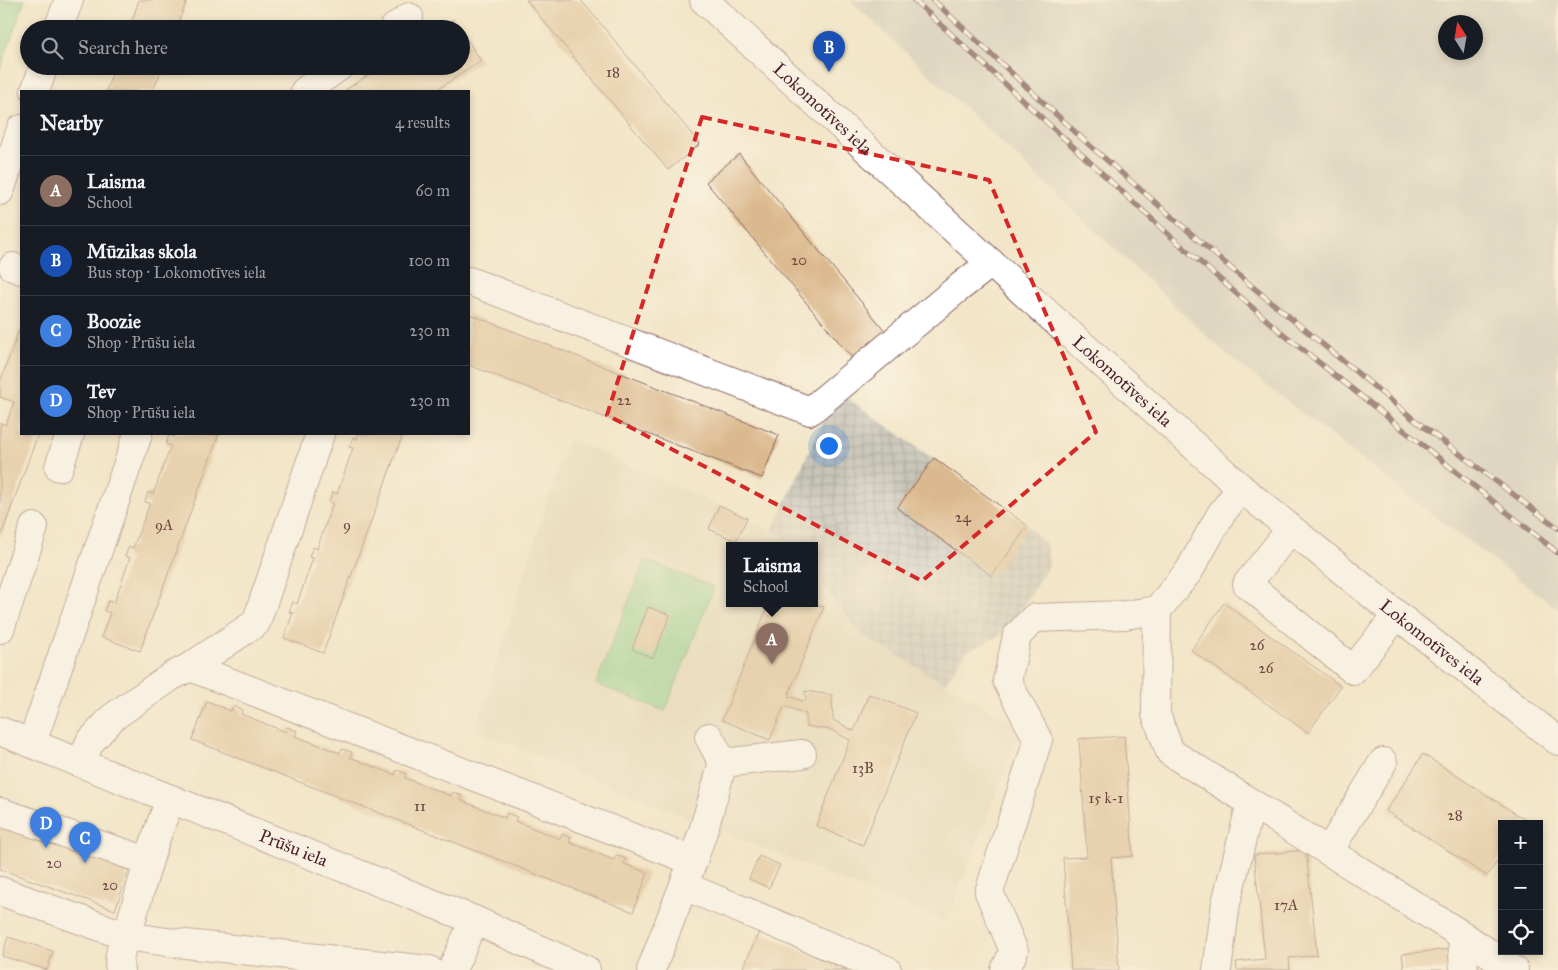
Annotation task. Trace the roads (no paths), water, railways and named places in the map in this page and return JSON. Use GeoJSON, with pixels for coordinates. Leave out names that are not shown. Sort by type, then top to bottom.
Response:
{"type":"FeatureCollection","features":[{"type":"Feature","properties":{"kind":"street"},"geometry":{"type":"LineString","coordinates":[[61,20],[69,0]]}},
{"type":"Feature","properties":{"kind":"street","name":"Lokomotīves iela"},"geometry":{"type":"LineString","coordinates":[[704,0],[991,263],[1241,488],[1397,615],[1558,741]]}},
{"type":"Feature","properties":{"kind":"street"},"geometry":{"type":"LineString","coordinates":[[35,90],[41,75]]}},
{"type":"Feature","properties":{"kind":"street"},"geometry":{"type":"LineString","coordinates":[[306,90],[327,75]]}},
{"type":"Feature","properties":{"kind":"street"},"geometry":{"type":"LineString","coordinates":[[0,191],[20,132]]}},
{"type":"Feature","properties":{"kind":"street"},"geometry":{"type":"LineString","coordinates":[[470,281],[810,411],[991,263]]}},
{"type":"Feature","properties":{"kind":"street"},"geometry":{"type":"LineString","coordinates":[[59,467],[70,435]]}},
{"type":"Feature","properties":{"kind":"street"},"geometry":{"type":"LineString","coordinates":[[32,743],[138,435]]}},
{"type":"Feature","properties":{"kind":"street"},"geometry":{"type":"LineString","coordinates":[[81,763],[90,742],[113,717],[172,676],[190,667],[256,623],[320,435]]}},
{"type":"Feature","properties":{"kind":"street"},"geometry":{"type":"LineString","coordinates":[[1241,488],[1221,514],[1188,571],[1157,610],[1156,714],[1170,752],[1462,934],[1514,970]]}},
{"type":"Feature","properties":{"kind":"street"},"geometry":{"type":"LineString","coordinates":[[0,629],[34,527]]}},
{"type":"Feature","properties":{"kind":"street"},"geometry":{"type":"LineString","coordinates":[[1291,528],[1247,584],[1353,670],[1397,615]]}},
{"type":"Feature","properties":{"kind":"street"},"geometry":{"type":"LineString","coordinates":[[1005,970],[1014,951],[989,892],[1038,740],[1007,681],[1017,636],[1034,618],[1125,615],[1157,610]]}},
{"type":"Feature","properties":{"kind":"street"},"geometry":{"type":"LineString","coordinates":[[190,667],[688,874],[887,970]]}},
{"type":"Feature","properties":{"kind":"street","name":"Prūšu iela"},"geometry":{"type":"LineString","coordinates":[[0,731],[474,920],[586,970]]}},
{"type":"Feature","properties":{"kind":"street"},"geometry":{"type":"LineString","coordinates":[[652,970],[705,825],[723,763],[709,737]]}},
{"type":"Feature","properties":{"kind":"street"},"geometry":{"type":"LineString","coordinates":[[723,763],[802,754]]}},
{"type":"Feature","properties":{"kind":"street"},"geometry":{"type":"LineString","coordinates":[[1329,851],[1383,762]]}},
{"type":"Feature","properties":{"kind":"street"},"geometry":{"type":"LineString","coordinates":[[116,968],[160,824],[171,799]]}},
{"type":"Feature","properties":{"kind":"street"},"geometry":{"type":"LineString","coordinates":[[1218,970],[1226,903],[1251,803]]}},
{"type":"Feature","properties":{"kind":"street"},"geometry":{"type":"LineString","coordinates":[[0,812],[148,861]]}},
{"type":"Feature","properties":{"kind":"street"},"geometry":{"type":"LineString","coordinates":[[0,891],[126,936],[285,963],[429,970]]}},
{"type":"Feature","properties":{"kind":"street"},"geometry":{"type":"LineString","coordinates":[[452,970],[474,920]]}},
{"type":"Feature","properties":{"kind":"street"},"geometry":{"type":"LineString","coordinates":[[1462,934],[1464,970]]}},
{"type":"Feature","properties":{"kind":"railway"},"geometry":{"type":"LineString","coordinates":[[914,0],[1168,234],[1277,329],[1558,553]]}},
{"type":"Feature","properties":{"kind":"railway"},"geometry":{"type":"LineString","coordinates":[[933,0],[1087,143],[1248,283],[1416,421],[1558,528]]}},
{"type":"Feature","properties":{"kind":"place","name":"Mūzikas skola"},"geometry":{"type":"Point","coordinates":[829,72]}},
{"type":"Feature","properties":{"kind":"place","name":"Laisma"},"geometry":{"type":"Point","coordinates":[772,664]}},
{"type":"Feature","properties":{"kind":"place","name":"Tev"},"geometry":{"type":"Point","coordinates":[46,848]}},
{"type":"Feature","properties":{"kind":"place","name":"Boozie"},"geometry":{"type":"Point","coordinates":[85,863]}}]}
